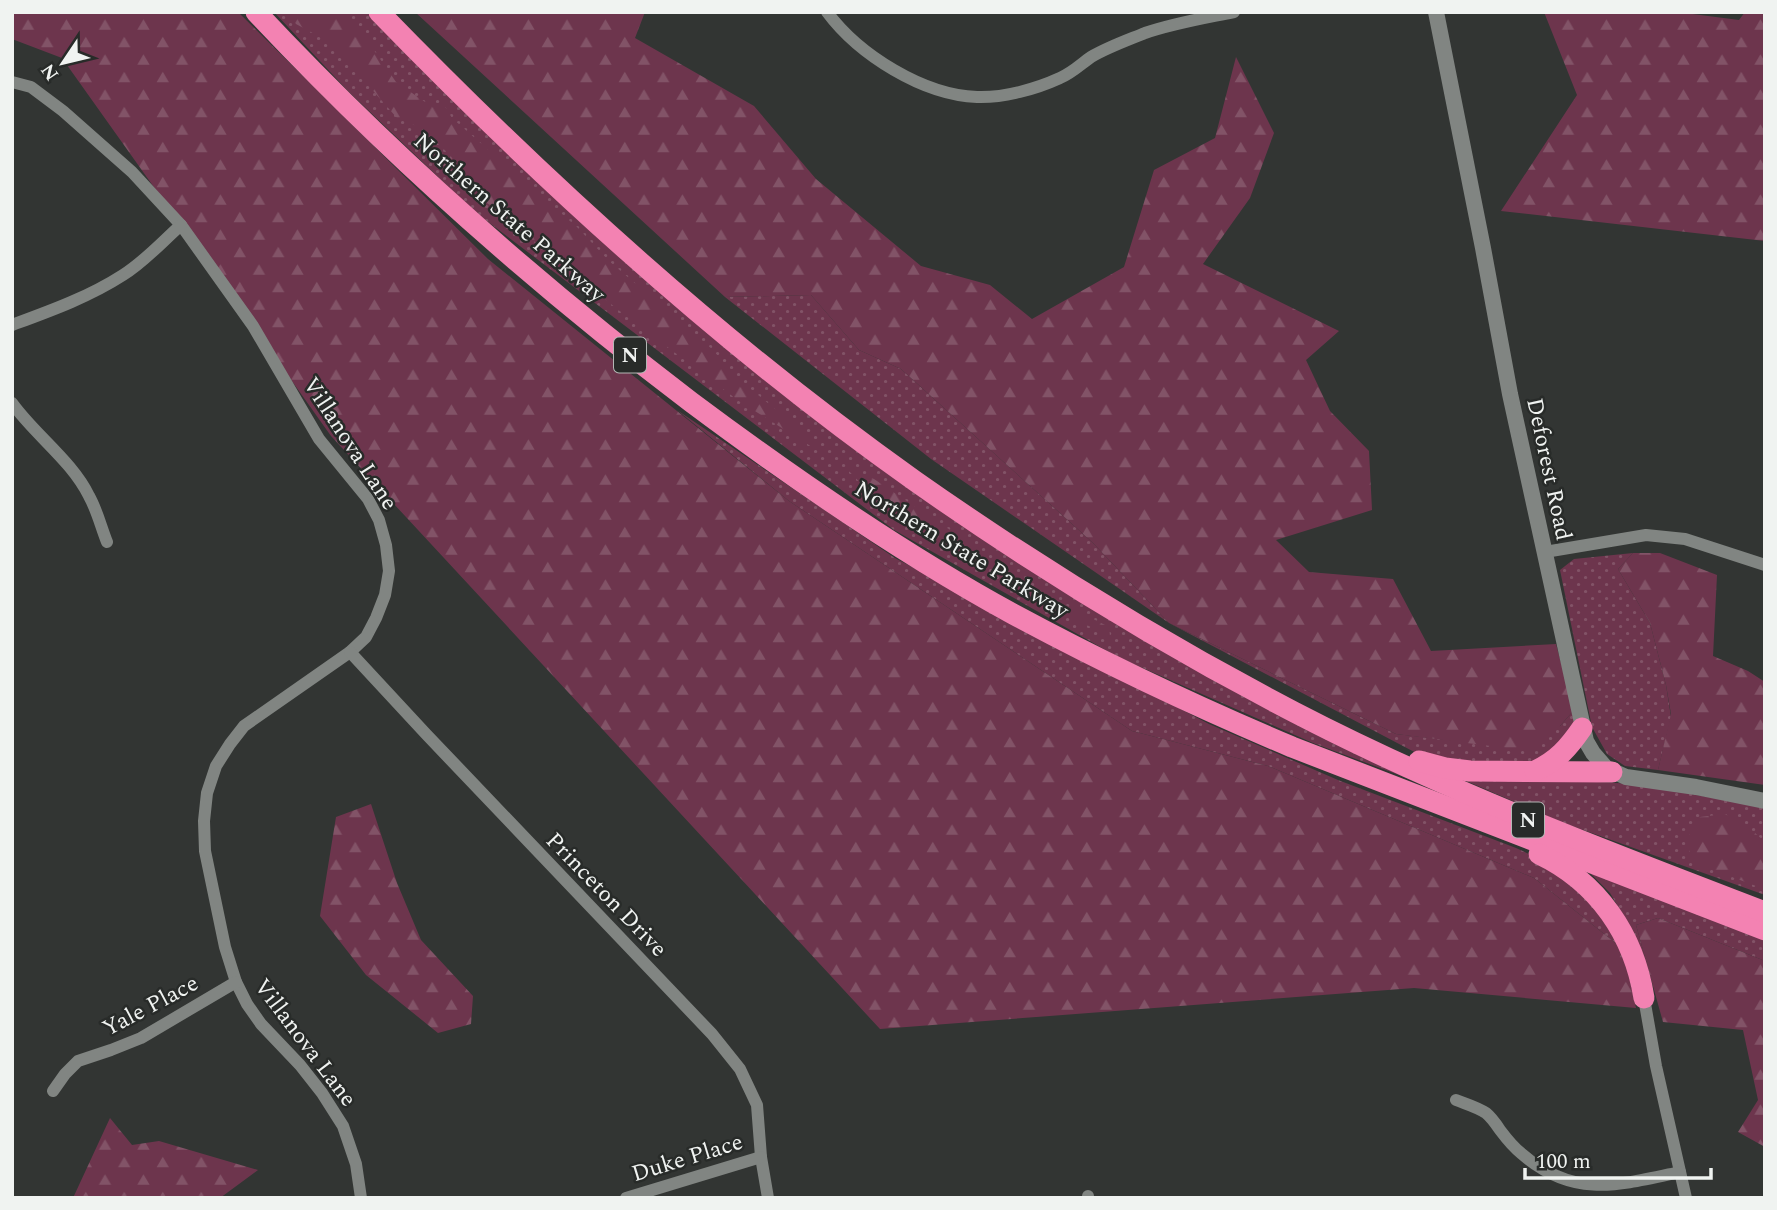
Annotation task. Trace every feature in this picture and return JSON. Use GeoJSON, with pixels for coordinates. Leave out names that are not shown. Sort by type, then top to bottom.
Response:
{"type":"FeatureCollection","features":[{"type":"Feature","properties":{"kind":"highway","name":"Northern State Parkway"},"geometry":{"type":"LineString","coordinates":[[256,12],[337,96],[448,202],[536,279],[639,363],[821,495],[974,592],[1132,676],[1292,747],[1765,930]]}},
{"type":"Feature","properties":{"kind":"highway","name":"Northern State Parkway"},"geometry":{"type":"LineString","coordinates":[[379,12],[468,102],[633,255],[710,321],[816,407],[916,481],[1026,556],[1180,649],[1297,713],[1419,772],[1504,810],[1765,912]]}},
{"type":"Feature","properties":{"kind":"highway"},"geometry":{"type":"LineString","coordinates":[[1297,713],[1356,732],[1431,765],[1470,771],[1612,772]]}},
{"type":"Feature","properties":{"kind":"highway"},"geometry":{"type":"LineString","coordinates":[[1532,772],[1567,750],[1582,728]]}},
{"type":"Feature","properties":{"kind":"highway"},"geometry":{"type":"LineString","coordinates":[[1466,814],[1556,862],[1588,887],[1608,909],[1624,934],[1639,973],[1644,999]]}},
{"type":"Feature","properties":{"kind":"street"},"geometry":{"type":"LineString","coordinates":[[827,12],[861,47],[891,68],[923,84],[952,94],[979,97],[1032,89],[1063,77],[1093,57],[1147,33],[1234,12]]}},
{"type":"Feature","properties":{"kind":"street","name":"Deforest Road"},"geometry":{"type":"LineString","coordinates":[[1436,12],[1508,382],[1582,728],[1593,753],[1612,772]]}},
{"type":"Feature","properties":{"kind":"street","name":"Villanova Lane"},"geometry":{"type":"LineString","coordinates":[[12,82],[31,87],[63,111],[132,172],[181,225],[253,326],[319,439],[368,499],[379,520],[389,571],[385,595],[366,637],[350,652],[244,726],[216,766],[207,793],[204,821],[205,851],[225,947],[236,982],[261,1024],[315,1083],[343,1126],[356,1164],[361,1198]]}},
{"type":"Feature","properties":{"kind":"street"},"geometry":{"type":"LineString","coordinates":[[12,325],[43,314],[124,275],[181,225]]}},
{"type":"Feature","properties":{"kind":"street"},"geometry":{"type":"LineString","coordinates":[[12,403],[72,471],[89,495],[107,542]]}},
{"type":"Feature","properties":{"kind":"street"},"geometry":{"type":"LineString","coordinates":[[1545,552],[1646,536],[1685,538],[1765,565]]}},
{"type":"Feature","properties":{"kind":"street","name":"Princeton Drive"},"geometry":{"type":"LineString","coordinates":[[350,652],[712,1034],[740,1069],[757,1105],[761,1157],[768,1198]]}},
{"type":"Feature","properties":{"kind":"street"},"geometry":{"type":"LineString","coordinates":[[1612,772],[1633,779],[1696,787],[1765,801]]}},
{"type":"Feature","properties":{"kind":"street","name":"Yale Place"},"geometry":{"type":"LineString","coordinates":[[53,1091],[78,1061],[141,1038],[236,982]]}},
{"type":"Feature","properties":{"kind":"street"},"geometry":{"type":"LineString","coordinates":[[1644,999],[1686,1198]]}},
{"type":"Feature","properties":{"kind":"street"},"geometry":{"type":"LineString","coordinates":[[1456,1100],[1487,1114],[1521,1153],[1542,1169],[1569,1182],[1625,1184],[1680,1172]]}},
{"type":"Feature","properties":{"kind":"street","name":"Duke Place"},"geometry":{"type":"LineString","coordinates":[[626,1198],[761,1157]]}},
{"type":"Feature","properties":{"kind":"green space"},"geometry":{"type":"Polygon","coordinates":[[[12,12],[238,12],[488,259],[789,501],[1132,731],[1268,766],[1534,878],[1623,949],[1636,1008],[1414,988],[880,1029],[331,436],[62,58],[12,39],[12,12]]]}},
{"type":"Feature","properties":{"kind":"green space"},"geometry":{"type":"Polygon","coordinates":[[[274,12],[372,12],[525,165],[983,534],[1407,778],[1313,743],[1118,657],[894,530],[475,212],[348,91],[274,12]]]}},
{"type":"Feature","properties":{"kind":"green space"},"geometry":{"type":"Polygon","coordinates":[[[287,12],[342,12],[356,24],[396,82],[431,106],[443,103],[452,118],[578,228],[609,261],[712,349],[737,378],[821,446],[820,452],[739,401],[617,309],[476,194],[450,155],[421,128],[397,118],[331,43],[296,24],[287,12]]]}},
{"type":"Feature","properties":{"kind":"green space"},"geometry":{"type":"Polygon","coordinates":[[[415,12],[645,12],[635,38],[754,106],[816,179],[921,266],[990,285],[1032,319],[1124,267],[1154,170],[1215,138],[1236,57],[1274,133],[1250,198],[1203,264],[1339,331],[1306,360],[1330,411],[1369,451],[1372,510],[1276,540],[1309,572],[1393,579],[1431,651],[1556,644],[1574,710],[1560,726],[1530,751],[1396,734],[1169,623],[1093,543],[901,369],[859,350],[811,295],[725,297],[415,12]]]}},
{"type":"Feature","properties":{"kind":"green space"},"geometry":{"type":"Polygon","coordinates":[[[1544,12],[1677,12],[1739,20],[1745,12],[1765,12],[1765,241],[1501,211],[1577,95],[1544,12]]]}},
{"type":"Feature","properties":{"kind":"green space"},"geometry":{"type":"Polygon","coordinates":[[[811,295],[859,350],[901,369],[1093,543],[1169,623],[931,459],[725,297],[811,295]]]}},
{"type":"Feature","properties":{"kind":"green space"},"geometry":{"type":"Polygon","coordinates":[[[677,410],[895,558],[1209,724],[1338,780],[1516,848],[1562,869],[1603,908],[1623,949],[1534,878],[1268,766],[1132,731],[789,501],[677,410]]]}},
{"type":"Feature","properties":{"kind":"green space"},"geometry":{"type":"Polygon","coordinates":[[[846,468],[874,479],[974,546],[983,565],[955,545],[928,534],[875,498],[846,468]]]}},
{"type":"Feature","properties":{"kind":"green space"},"geometry":{"type":"Polygon","coordinates":[[[1633,553],[1618,569],[1650,623],[1671,717],[1658,770],[1625,766],[1607,754],[1592,727],[1560,570],[1574,559],[1633,553]]]}},
{"type":"Feature","properties":{"kind":"green space"},"geometry":{"type":"Polygon","coordinates":[[[1633,553],[1660,553],[1717,575],[1713,656],[1748,671],[1765,682],[1765,785],[1658,770],[1671,714],[1650,623],[1618,569],[1633,553]]]}},
{"type":"Feature","properties":{"kind":"green space"},"geometry":{"type":"Polygon","coordinates":[[[1030,587],[1109,627],[1110,636],[1076,620],[1030,587]]]}},
{"type":"Feature","properties":{"kind":"green space"},"geometry":{"type":"Polygon","coordinates":[[[1169,623],[1396,734],[1457,741],[1560,726],[1574,710],[1574,724],[1564,745],[1532,764],[1461,763],[1420,755],[1169,623]]]}},
{"type":"Feature","properties":{"kind":"green space"},"geometry":{"type":"Polygon","coordinates":[[[1467,775],[1634,784],[1765,807],[1765,895],[1561,822],[1464,780],[1467,775]]]}},
{"type":"Feature","properties":{"kind":"green space"},"geometry":{"type":"Polygon","coordinates":[[[371,804],[397,883],[421,940],[473,996],[471,1024],[438,1033],[366,975],[320,916],[336,817],[371,804]]]}},
{"type":"Feature","properties":{"kind":"green space"},"geometry":{"type":"Polygon","coordinates":[[[1725,814],[1765,842],[1765,882],[1756,886],[1695,863],[1685,842],[1700,817],[1725,814]]]}},
{"type":"Feature","properties":{"kind":"green space"},"geometry":{"type":"Polygon","coordinates":[[[1590,873],[1765,936],[1765,961],[1658,918],[1636,925],[1649,971],[1629,925],[1610,893],[1590,873]]]}},
{"type":"Feature","properties":{"kind":"green space"},"geometry":{"type":"Polygon","coordinates":[[[1658,918],[1765,961],[1765,1147],[1738,1132],[1758,1100],[1743,1030],[1663,1022],[1636,925],[1658,918]]]}},
{"type":"Feature","properties":{"kind":"green space"},"geometry":{"type":"Polygon","coordinates":[[[110,1118],[132,1145],[159,1141],[258,1170],[220,1198],[73,1198],[110,1118]]]}}]}
